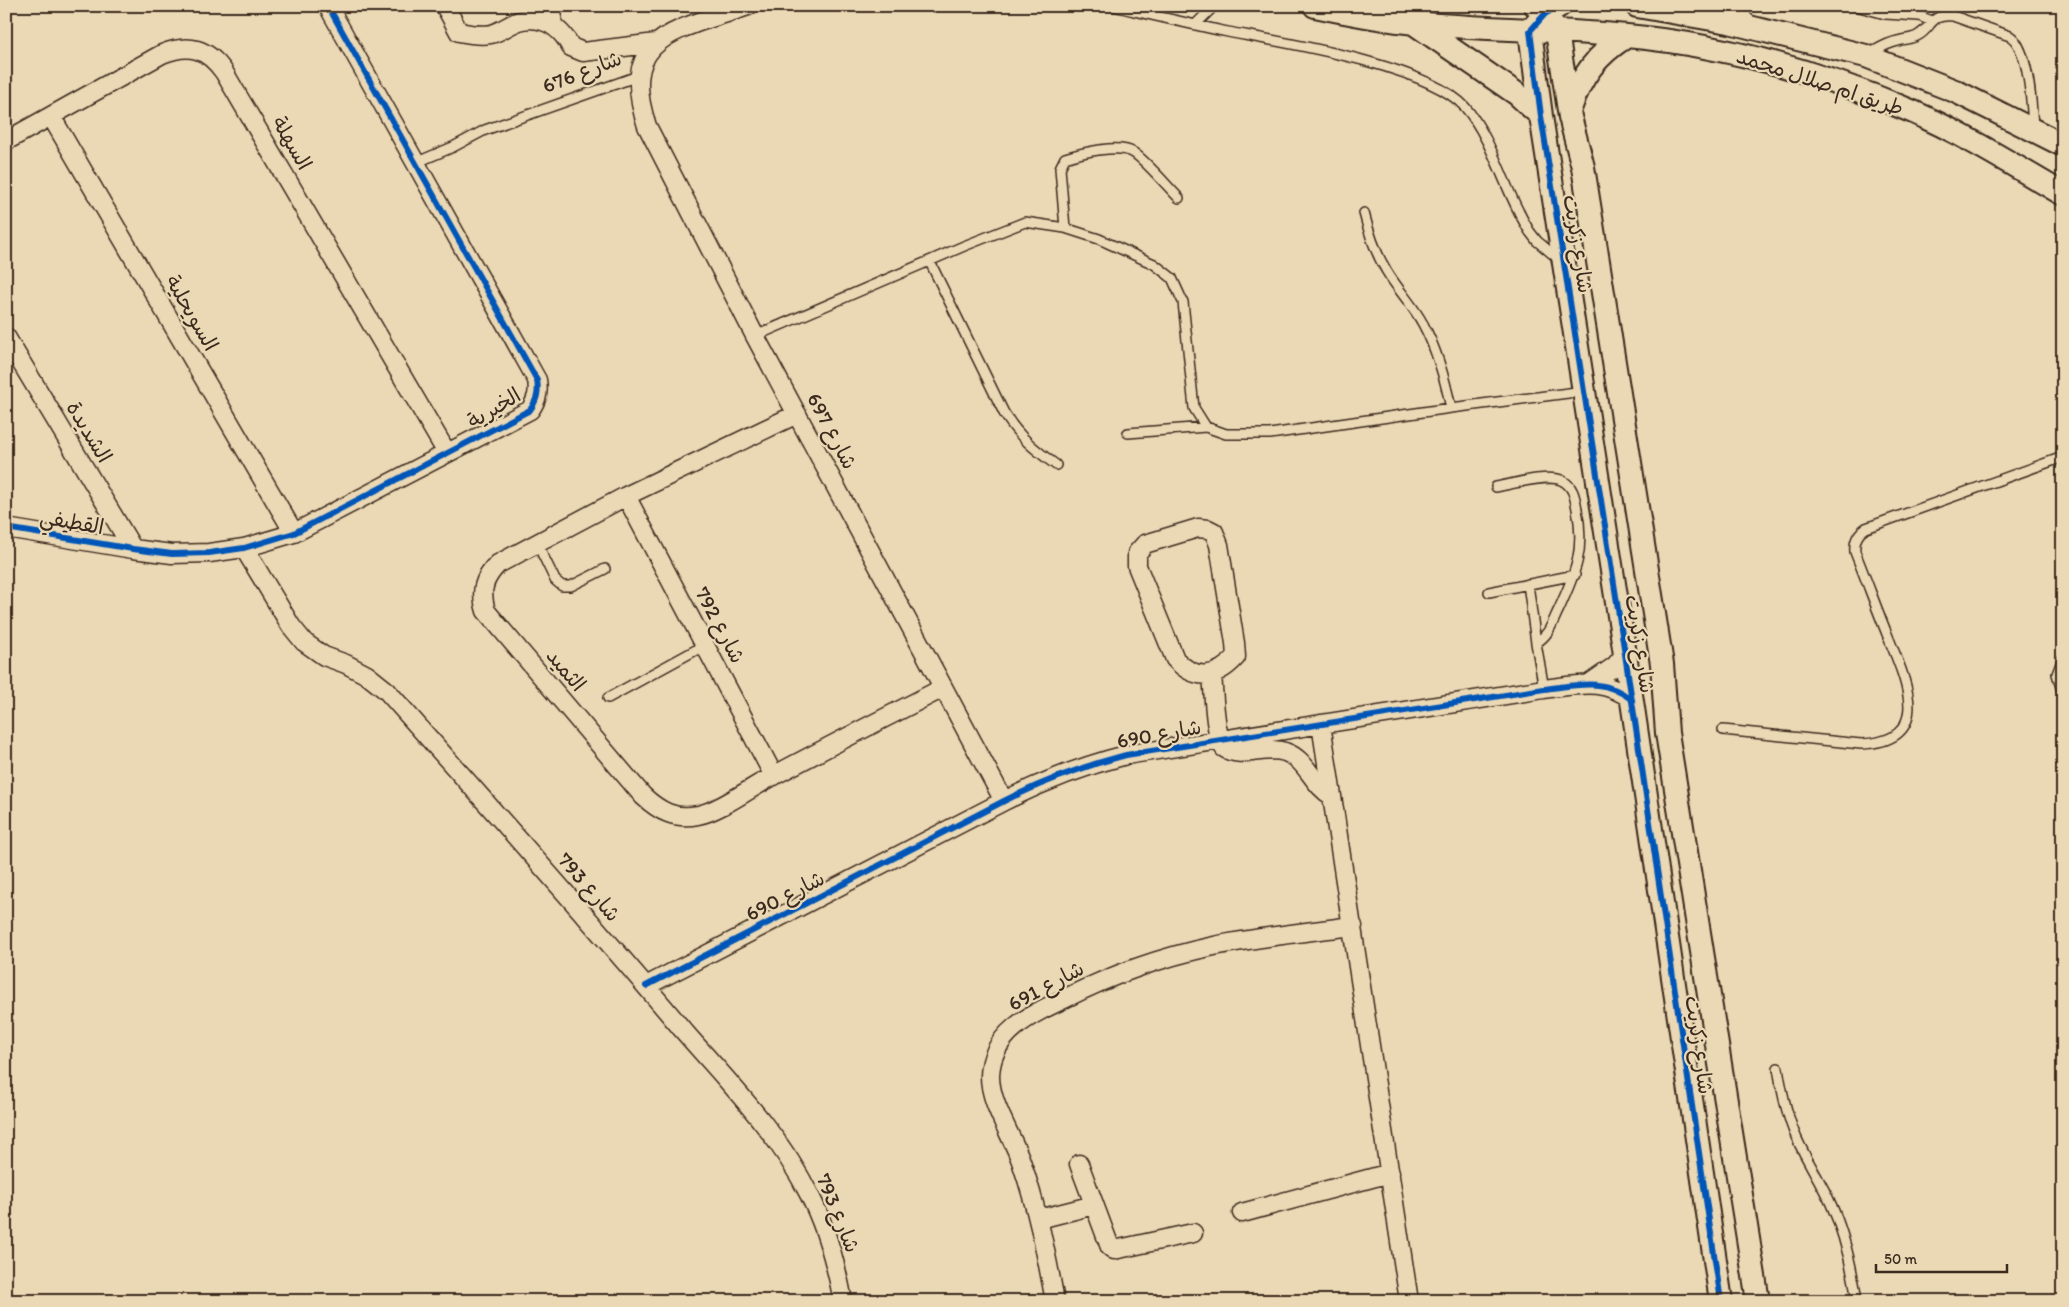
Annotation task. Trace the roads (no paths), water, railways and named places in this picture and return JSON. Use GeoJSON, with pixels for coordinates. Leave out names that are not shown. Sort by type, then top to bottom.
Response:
{"type":"FeatureCollection","features":[{"type":"Feature","properties":{"kind":"street","name":"الخيرية"},"geometry":{"type":"LineString","coordinates":[[133,549],[172,554],[209,553],[244,548],[294,533],[530,410],[536,402],[537,380],[328,6]]}},
{"type":"Feature","properties":{"kind":"street"},"geometry":{"type":"LineString","coordinates":[[445,6],[459,32],[492,34],[521,20],[541,20],[552,24],[564,34],[571,47],[583,52],[656,43]]}},
{"type":"Feature","properties":{"kind":"street"},"geometry":{"type":"LineString","coordinates":[[552,24],[554,6]]}},
{"type":"Feature","properties":{"kind":"street","name":"شارع 676"},"geometry":{"type":"LineString","coordinates":[[638,76],[641,64],[647,53],[656,43],[684,29],[748,6]]}},
{"type":"Feature","properties":{"kind":"street","name":"طريق ام صلال محمد"},"geometry":{"type":"LineString","coordinates":[[1315,6],[1414,23],[1530,31],[1549,15],[1627,36],[1707,48],[1748,57],[1868,94],[1913,112],[1996,154],[2063,194]]}},
{"type":"Feature","properties":{"kind":"street","name":"طريق ام صلال محمد"},"geometry":{"type":"LineString","coordinates":[[1637,6],[1750,27],[1866,56],[1955,91],[2063,145]]}},
{"type":"Feature","properties":{"kind":"street"},"geometry":{"type":"LineString","coordinates":[[1731,6],[1750,27]]}},
{"type":"Feature","properties":{"kind":"street","name":"شارع زكريت"},"geometry":{"type":"LineString","coordinates":[[1549,15],[1569,112],[1583,167],[1659,645],[1667,733],[1758,1301]]}},
{"type":"Feature","properties":{"kind":"street"},"geometry":{"type":"LineString","coordinates":[[1414,23],[1522,98],[1541,116]]}},
{"type":"Feature","properties":{"kind":"street","name":"شارع زكريت"},"geometry":{"type":"LineString","coordinates":[[1530,31],[1541,116],[1626,654],[1721,1301]]}},
{"type":"Feature","properties":{"kind":"street"},"geometry":{"type":"LineString","coordinates":[[1569,112],[1575,94],[1586,72],[1603,53],[1627,36]]}},
{"type":"Feature","properties":{"kind":"street","name":"السهلة"},"geometry":{"type":"LineString","coordinates":[[6,141],[175,48],[190,48],[204,52],[216,60],[447,453]]}},
{"type":"Feature","properties":{"kind":"street","name":"شارع 697"},"geometry":{"type":"LineString","coordinates":[[638,76],[640,101],[647,126],[755,336],[1004,801]]}},
{"type":"Feature","properties":{"kind":"street","name":"السويحلية"},"geometry":{"type":"LineString","coordinates":[[51,116],[294,533]]}},
{"type":"Feature","properties":{"kind":"street","name":"الشديدة"},"geometry":{"type":"LineString","coordinates":[[6,337],[133,549]]}},
{"type":"Feature","properties":{"kind":"street","name":"الثميد"},"geometry":{"type":"LineString","coordinates":[[797,414],[626,496],[498,564],[489,573],[483,585],[482,598],[486,611],[643,796],[654,807],[668,814],[684,817],[699,815],[713,810],[943,688]]}},
{"type":"Feature","properties":{"kind":"street","name":"شارع 792"},"geometry":{"type":"LineString","coordinates":[[626,496],[774,776]]}},
{"type":"Feature","properties":{"kind":"street","name":"القطيفي"},"geometry":{"type":"LineString","coordinates":[[6,528],[133,549]]}},
{"type":"Feature","properties":{"kind":"street"},"geometry":{"type":"LineString","coordinates":[[1198,528],[1214,532],[1219,545],[1235,643],[1236,657],[1227,667],[1212,675],[1198,674],[1184,669],[1175,659],[1137,566],[1137,553],[1145,544],[1198,528]]}},
{"type":"Feature","properties":{"kind":"street","name":"شارع 793"},"geometry":{"type":"LineString","coordinates":[[244,548],[291,626],[304,642],[324,656],[368,675],[387,691],[646,986],[774,1137],[794,1166],[810,1195],[827,1236],[843,1301]]}},
{"type":"Feature","properties":{"kind":"street","name":"شارع 690"},"geometry":{"type":"LineString","coordinates":[[1589,684],[1609,671],[1626,654]]}},
{"type":"Feature","properties":{"kind":"street"},"geometry":{"type":"LineString","coordinates":[[1212,675],[1220,740],[1224,748],[1232,752],[1272,749],[1287,752],[1303,764],[1321,789],[1332,796]]}},
{"type":"Feature","properties":{"kind":"street","name":"شارع 690"},"geometry":{"type":"LineString","coordinates":[[646,986],[1004,801],[1046,780],[1090,764],[1126,755],[1544,689],[1589,684],[1612,687],[1632,700]]}},
{"type":"Feature","properties":{"kind":"street"},"geometry":{"type":"LineString","coordinates":[[1321,724],[1409,1301]]}},
{"type":"Feature","properties":{"kind":"street","name":"شارع 691"},"geometry":{"type":"LineString","coordinates":[[1055,1301],[1039,1219],[1021,1159],[992,1089],[991,1066],[994,1054],[1006,1034],[1014,1026],[1084,989],[1147,964],[1188,952],[1246,940],[1352,926]]}},
{"type":"Feature","properties":{"kind":"street"},"geometry":{"type":"LineString","coordinates":[[1079,1164],[1110,1248],[1114,1250],[1193,1233]]}},
{"type":"Feature","properties":{"kind":"street"},"geometry":{"type":"LineString","coordinates":[[1242,1213],[1390,1174]]}},
{"type":"Feature","properties":{"kind":"street"},"geometry":{"type":"LineString","coordinates":[[1039,1219],[1094,1205]]}},
{"type":"Feature","properties":{"kind":"lane"},"geometry":{"type":"LineString","coordinates":[[1113,6],[1324,51],[1399,72],[1445,92],[1463,106],[1477,124],[1530,232],[1537,241],[1565,264]]}},
{"type":"Feature","properties":{"kind":"lane"},"geometry":{"type":"LineString","coordinates":[[1195,25],[1214,6]]}},
{"type":"Feature","properties":{"kind":"lane"},"geometry":{"type":"LineString","coordinates":[[1856,6],[1886,14],[1919,16],[1932,21]]}},
{"type":"Feature","properties":{"kind":"lane"},"geometry":{"type":"LineString","coordinates":[[1866,56],[1890,43],[1916,36],[1922,33],[1932,21],[1946,16],[1953,16],[2010,36],[2018,42],[2022,51],[2030,90],[2033,129]]}},
{"type":"Feature","properties":{"kind":"lane","name":"شارع 676"},"geometry":{"type":"LineString","coordinates":[[415,163],[453,147],[485,130],[638,76]]}},
{"type":"Feature","properties":{"kind":"lane"},"geometry":{"type":"LineString","coordinates":[[1065,228],[1060,168],[1065,158],[1078,154],[1107,149],[1133,152],[1179,198]]}},
{"type":"Feature","properties":{"kind":"lane"},"geometry":{"type":"LineString","coordinates":[[1364,213],[1369,233],[1386,271],[1412,305],[1433,344],[1447,386],[1451,408]]}},
{"type":"Feature","properties":{"kind":"lane"},"geometry":{"type":"LineString","coordinates":[[755,336],[1024,222],[1065,228],[1099,239],[1154,264],[1172,278],[1183,302],[1194,408],[1206,427]]}},
{"type":"Feature","properties":{"kind":"lane"},"geometry":{"type":"LineString","coordinates":[[930,262],[1004,413],[1017,433],[1033,449],[1056,465]]}},
{"type":"Feature","properties":{"kind":"lane"},"geometry":{"type":"LineString","coordinates":[[2063,290],[2063,307]]}},
{"type":"Feature","properties":{"kind":"lane"},"geometry":{"type":"LineString","coordinates":[[1128,433],[1206,427],[1226,434],[1270,434],[1584,391]]}},
{"type":"Feature","properties":{"kind":"lane"},"geometry":{"type":"LineString","coordinates":[[1723,730],[1862,744],[1876,744],[1889,740],[1899,733],[1906,723],[1909,711],[1907,685],[1855,552],[1858,535],[1866,528],[2063,457]]}},
{"type":"Feature","properties":{"kind":"lane"},"geometry":{"type":"LineString","coordinates":[[1496,487],[1553,478],[1564,481],[1575,498],[1580,525],[1580,550],[1575,575],[1546,637],[1536,643]]}},
{"type":"Feature","properties":{"kind":"lane"},"geometry":{"type":"LineString","coordinates":[[537,544],[555,580],[562,586],[571,586],[605,569]]}},
{"type":"Feature","properties":{"kind":"lane"},"geometry":{"type":"LineString","coordinates":[[1490,592],[1575,575]]}},
{"type":"Feature","properties":{"kind":"lane"},"geometry":{"type":"LineString","coordinates":[[1528,584],[1544,689]]}},
{"type":"Feature","properties":{"kind":"lane"},"geometry":{"type":"LineString","coordinates":[[608,698],[705,645]]}},
{"type":"Feature","properties":{"kind":"lane"},"geometry":{"type":"LineString","coordinates":[[2063,658],[2057,674],[2063,694]]}},
{"type":"Feature","properties":{"kind":"lane"},"geometry":{"type":"LineString","coordinates":[[1778,1068],[1782,1092],[1796,1138],[1831,1204],[1841,1228],[1849,1253],[1857,1301]]}}]}
